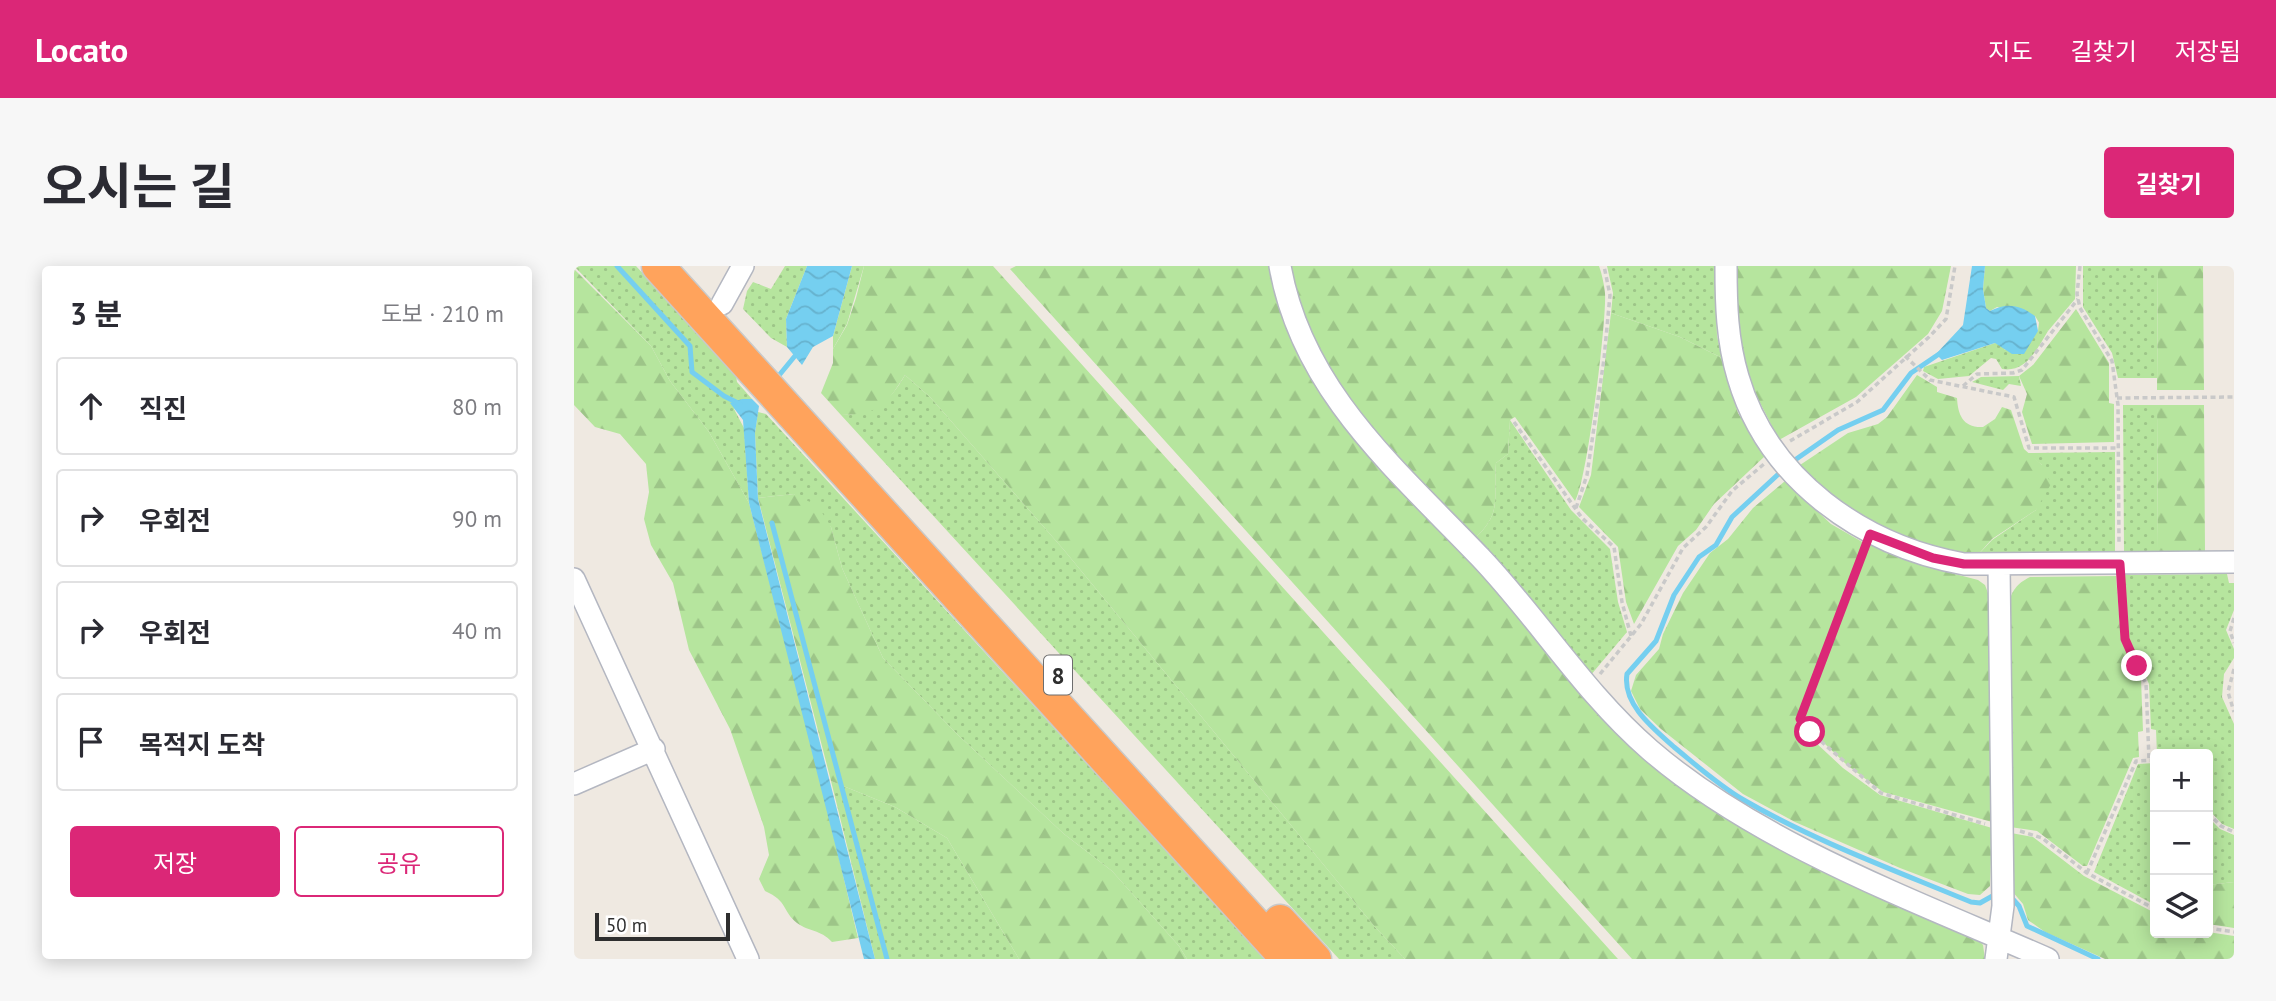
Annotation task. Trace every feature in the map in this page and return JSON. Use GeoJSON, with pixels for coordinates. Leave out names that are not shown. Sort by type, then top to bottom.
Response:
{"type":"FeatureCollection","features":[{"type":"Feature","properties":{"kind":"highway","name":"8"},"geometry":{"type":"LineString","coordinates":[[658,266],[761,364],[1315,959]]}},
{"type":"Feature","properties":{"kind":"highway","name":"8"},"geometry":{"type":"LineString","coordinates":[[688,266],[722,304],[761,364]]}},
{"type":"Feature","properties":{"kind":"highway","name":"8"},"geometry":{"type":"LineString","coordinates":[[793,399],[1287,959]]}},
{"type":"Feature","properties":{"kind":"street"},"geometry":{"type":"LineString","coordinates":[[722,304],[743,266]]}},
{"type":"Feature","properties":{"kind":"street"},"geometry":{"type":"LineString","coordinates":[[1280,266],[1292,314],[1310,358],[1330,392],[1396,473],[1482,559],[1588,689],[1649,748],[1677,772],[1755,823],[1826,860],[2048,959]]}},
{"type":"Feature","properties":{"kind":"street"},"geometry":{"type":"LineString","coordinates":[[1726,266],[1729,338],[1738,378],[1762,430],[1789,467],[1829,508],[1870,534],[1933,558],[1964,564],[2234,562]]}},
{"type":"Feature","properties":{"kind":"street"},"geometry":{"type":"LineString","coordinates":[[1996,959],[2003,897],[1999,565]]}},
{"type":"Feature","properties":{"kind":"street"},"geometry":{"type":"LineString","coordinates":[[574,579],[748,959]]}},
{"type":"Feature","properties":{"kind":"street"},"geometry":{"type":"LineString","coordinates":[[574,784],[654,749]]}},
{"type":"Feature","properties":{"kind":"path"},"geometry":{"type":"LineString","coordinates":[[1575,509],[1587,475],[1604,359],[1610,295],[1604,266]]}},
{"type":"Feature","properties":{"kind":"path"},"geometry":{"type":"LineString","coordinates":[[2080,266],[2080,308],[2112,361],[2117,398],[2120,564],[2125,639],[2130,657],[2146,683],[2149,760],[2136,761],[2087,873]]}},
{"type":"Feature","properties":{"kind":"path"},"geometry":{"type":"LineString","coordinates":[[1962,387],[1977,374],[2013,373],[2022,370],[2078,299]]}},
{"type":"Feature","properties":{"kind":"path"},"geometry":{"type":"LineString","coordinates":[[1905,356],[1921,374],[1939,383],[2014,397],[2029,448],[2119,448]]}},
{"type":"Feature","properties":{"kind":"path"},"geometry":{"type":"LineString","coordinates":[[2117,398],[2234,397]]}},
{"type":"Feature","properties":{"kind":"path"},"geometry":{"type":"LineString","coordinates":[[1514,422],[1575,509],[1614,547],[1622,602],[1632,636]]}},
{"type":"Feature","properties":{"kind":"path"},"geometry":{"type":"LineString","coordinates":[[1870,534],[1803,710],[1802,725],[1881,793],[2003,829],[2035,834],[2087,873],[2150,906]]}},
{"type":"Feature","properties":{"kind":"path"},"geometry":{"type":"LineString","coordinates":[[2234,618],[2230,631],[2234,643]]}},
{"type":"Feature","properties":{"kind":"path"},"geometry":{"type":"LineString","coordinates":[[2234,669],[2228,692],[2234,712]]}},
{"type":"Feature","properties":{"kind":"path"},"geometry":{"type":"LineString","coordinates":[[2213,818],[2221,826],[2234,832]]}},
{"type":"Feature","properties":{"kind":"path"},"geometry":{"type":"LineString","coordinates":[[2213,929],[2234,932]]}},
{"type":"Feature","properties":{"kind":"green space"},"geometry":{"type":"Polygon","coordinates":[[[574,266],[636,266],[736,375],[737,382],[752,399],[742,399],[734,409],[744,428],[749,503],[709,432],[670,381],[651,346],[574,266]]]}},
{"type":"Feature","properties":{"kind":"green space"},"geometry":{"type":"Polygon","coordinates":[[[785,266],[807,266],[786,319],[787,347],[771,338],[743,309],[747,291],[753,282],[771,289],[785,266]]]}},
{"type":"Feature","properties":{"kind":"green space"},"geometry":{"type":"Polygon","coordinates":[[[852,266],[864,266],[847,324],[833,349],[833,336],[852,266]]]}},
{"type":"Feature","properties":{"kind":"green space"},"geometry":{"type":"Polygon","coordinates":[[[864,266],[993,266],[1618,959],[1405,959],[1375,927],[1064,550],[930,397],[905,375],[880,407],[864,413],[841,415],[821,393],[833,363],[833,349],[847,325],[864,266]]]}},
{"type":"Feature","properties":{"kind":"green space"},"geometry":{"type":"Polygon","coordinates":[[[1016,266],[1272,266],[1286,317],[1475,567],[1582,693],[1667,775],[1752,834],[1975,935],[1983,945],[1985,959],[1632,959],[1010,269],[1016,266]]]}},
{"type":"Feature","properties":{"kind":"green space"},"geometry":{"type":"Polygon","coordinates":[[[1289,266],[1599,266],[1605,293],[1603,334],[1585,465],[1575,501],[1515,417],[1510,420],[1508,454],[1496,463],[1493,514],[1473,540],[1335,387],[1302,317],[1289,266]]]}},
{"type":"Feature","properties":{"kind":"green space"},"geometry":{"type":"Polygon","coordinates":[[[1607,266],[1715,266],[1717,336],[1722,358],[1680,337],[1611,313],[1613,293],[1607,266]]]}},
{"type":"Feature","properties":{"kind":"green space"},"geometry":{"type":"Polygon","coordinates":[[[1734,266],[1951,266],[1942,311],[1928,334],[1856,397],[1779,440],[1754,391],[1740,353],[1734,266]]]}},
{"type":"Feature","properties":{"kind":"green space"},"geometry":{"type":"Polygon","coordinates":[[[1985,266],[2076,266],[2075,299],[2048,331],[2043,329],[2035,316],[1997,307],[1990,311],[1986,308],[1983,289],[1985,266]]]}},
{"type":"Feature","properties":{"kind":"green space"},"geometry":{"type":"Polygon","coordinates":[[[2083,266],[2158,266],[2157,378],[2118,378],[2112,353],[2083,307],[2083,266]]]}},
{"type":"Feature","properties":{"kind":"green space"},"geometry":{"type":"Polygon","coordinates":[[[2158,266],[2203,266],[2204,390],[2157,390],[2158,266]]]}},
{"type":"Feature","properties":{"kind":"green space"},"geometry":{"type":"Polygon","coordinates":[[[574,269],[651,346],[670,381],[709,432],[749,503],[810,737],[858,938],[832,942],[801,926],[792,919],[778,899],[765,891],[759,879],[769,855],[764,827],[730,729],[689,650],[673,583],[651,545],[644,519],[649,492],[646,464],[620,434],[595,427],[574,405],[574,269]]]}},
{"type":"Feature","properties":{"kind":"green space"},"geometry":{"type":"Polygon","coordinates":[[[2076,309],[2109,363],[2109,403],[2114,404],[2114,442],[2032,444],[2022,412],[2027,394],[2019,376],[2033,365],[2076,309]]]}},
{"type":"Feature","properties":{"kind":"green space"},"geometry":{"type":"Polygon","coordinates":[[[1611,313],[1680,337],[1722,358],[1738,413],[1765,456],[1714,504],[1696,530],[1678,546],[1634,624],[1626,602],[1618,547],[1579,507],[1591,475],[1611,313]]]}},
{"type":"Feature","properties":{"kind":"green space"},"geometry":{"type":"Polygon","coordinates":[[[2039,322],[2048,331],[2030,358],[2018,367],[2002,369],[1996,359],[1991,358],[1969,376],[1938,379],[1923,371],[1924,367],[1995,343],[2001,344],[2005,350],[2038,331],[2039,322]]]}},
{"type":"Feature","properties":{"kind":"green space"},"geometry":{"type":"Polygon","coordinates":[[[905,375],[930,397],[1064,550],[1375,927],[1405,959],[1339,959],[841,415],[863,412],[879,405],[893,393],[905,375]]]}},
{"type":"Feature","properties":{"kind":"green space"},"geometry":{"type":"Polygon","coordinates":[[[1917,375],[1937,387],[1937,392],[1957,398],[1960,415],[1966,423],[1976,427],[1983,427],[1995,419],[2002,407],[2011,410],[2024,449],[2042,465],[2051,484],[2036,510],[1992,539],[1976,557],[1936,553],[1832,502],[1800,465],[1848,433],[1878,424],[1887,417],[1917,375]]]}},
{"type":"Feature","properties":{"kind":"green space"},"geometry":{"type":"Polygon","coordinates":[[[2019,376],[2021,386],[2009,384],[2003,390],[1972,382],[1981,377],[2019,376]]]}},
{"type":"Feature","properties":{"kind":"green space"},"geometry":{"type":"Polygon","coordinates":[[[2123,405],[2157,405],[2158,551],[2124,551],[2123,405]]]}},
{"type":"Feature","properties":{"kind":"green space"},"geometry":{"type":"Polygon","coordinates":[[[2157,405],[2204,405],[2205,551],[2158,551],[2157,405]]]}},
{"type":"Feature","properties":{"kind":"green space"},"geometry":{"type":"Polygon","coordinates":[[[758,412],[766,414],[1266,959],[1187,959],[1179,946],[1112,871],[1064,834],[958,735],[883,658],[842,568],[831,527],[794,494],[758,498],[755,433],[758,412]]]}},
{"type":"Feature","properties":{"kind":"green space"},"geometry":{"type":"Polygon","coordinates":[[[1510,420],[1571,510],[1610,549],[1618,602],[1627,632],[1590,676],[1473,540],[1493,514],[1496,463],[1508,454],[1510,420]]]}},
{"type":"Feature","properties":{"kind":"green space"},"geometry":{"type":"Polygon","coordinates":[[[2115,452],[2115,556],[1976,557],[1992,540],[2036,510],[2042,465],[2027,453],[2115,452]]]}},
{"type":"Feature","properties":{"kind":"green space"},"geometry":{"type":"Polygon","coordinates":[[[1785,481],[1831,524],[1864,543],[1799,712],[1799,727],[1843,768],[1880,795],[1992,828],[1990,886],[1980,895],[1968,894],[1900,868],[1795,822],[1743,794],[1661,729],[1640,709],[1631,691],[1636,675],[1659,649],[1663,634],[1683,593],[1710,553],[1728,539],[1753,508],[1785,481]]]}},
{"type":"Feature","properties":{"kind":"green space"},"geometry":{"type":"Polygon","coordinates":[[[794,494],[818,506],[831,527],[842,568],[883,658],[958,735],[1064,834],[1112,871],[1179,946],[1187,959],[1019,959],[947,838],[895,807],[831,781],[758,498],[794,494]]]}},
{"type":"Feature","properties":{"kind":"green space"},"geometry":{"type":"Polygon","coordinates":[[[1870,545],[1921,565],[1978,580],[1985,585],[1991,601],[1992,822],[1883,792],[1847,765],[1804,724],[1804,711],[1870,545]]]}},
{"type":"Feature","properties":{"kind":"green space"},"geometry":{"type":"Polygon","coordinates":[[[2227,574],[2229,583],[2234,583],[2234,610],[2226,630],[2234,649],[2234,658],[2224,674],[2222,697],[2234,724],[2234,829],[2222,824],[2213,814],[2213,749],[2157,749],[2156,730],[2151,729],[2149,684],[2129,639],[2124,575],[2227,574]]]}},
{"type":"Feature","properties":{"kind":"green space"},"geometry":{"type":"Polygon","coordinates":[[[2116,576],[2121,640],[2141,679],[2143,731],[2138,732],[2139,757],[2133,758],[2087,866],[2083,866],[2037,831],[2010,827],[2008,605],[2015,588],[2030,577],[2116,576]]]}},
{"type":"Feature","properties":{"kind":"green space"},"geometry":{"type":"Polygon","coordinates":[[[2150,763],[2150,902],[2094,872],[2138,764],[2150,763]]]}},
{"type":"Feature","properties":{"kind":"green space"},"geometry":{"type":"Polygon","coordinates":[[[831,781],[895,807],[947,838],[1019,959],[875,959],[831,781]]]}},
{"type":"Feature","properties":{"kind":"green space"},"geometry":{"type":"Polygon","coordinates":[[[2213,822],[2220,829],[2234,835],[2234,882],[2213,884],[2213,822]]]}},
{"type":"Feature","properties":{"kind":"green space"},"geometry":{"type":"Polygon","coordinates":[[[2011,833],[2033,837],[2084,876],[2150,910],[2150,938],[2213,938],[2213,933],[2234,936],[2234,959],[2105,959],[2045,932],[2028,920],[2023,904],[2012,891],[2011,833]]]}},
{"type":"Feature","properties":{"kind":"green space"},"geometry":{"type":"Polygon","coordinates":[[[2234,882],[2234,928],[2213,925],[2213,884],[2234,882]]]}},
{"type":"Feature","properties":{"kind":"water"},"geometry":{"type":"Polygon","coordinates":[[[807,266],[852,266],[833,336],[813,347],[802,365],[787,347],[786,319],[807,266]]]}},
{"type":"Feature","properties":{"kind":"water"},"geometry":{"type":"Polygon","coordinates":[[[1972,266],[1985,266],[1983,289],[1986,308],[1990,311],[2003,306],[2014,306],[2035,316],[2038,331],[2024,354],[2012,354],[1995,343],[1942,360],[1936,354],[1963,325],[1972,266]]]}},
{"type":"Feature","properties":{"kind":"water"},"geometry":{"type":"Polygon","coordinates":[[[752,399],[759,406],[755,433],[758,499],[875,959],[864,959],[749,503],[743,420],[730,403],[752,399]]]}},
{"type":"Feature","properties":{"kind":"waterway"},"geometry":{"type":"LineString","coordinates":[[617,266],[690,346],[692,372],[724,396],[740,404]]}},
{"type":"Feature","properties":{"kind":"waterway"},"geometry":{"type":"LineString","coordinates":[[776,379],[799,351]]}},
{"type":"Feature","properties":{"kind":"waterway"},"geometry":{"type":"LineString","coordinates":[[1792,462],[1838,430],[1883,410],[1911,373],[1942,352]]}},
{"type":"Feature","properties":{"kind":"waterway"},"geometry":{"type":"LineString","coordinates":[[1785,468],[1732,517],[1716,545],[1699,557],[1674,595],[1656,641],[1627,674],[1629,696],[1641,715],[1674,747],[1724,787],[1769,814],[1855,854],[1971,902],[1980,903],[1996,894]]}},
{"type":"Feature","properties":{"kind":"waterway"},"geometry":{"type":"LineString","coordinates":[[772,523],[887,959]]}},
{"type":"Feature","properties":{"kind":"waterway"},"geometry":{"type":"LineString","coordinates":[[2010,896],[2019,906],[2027,926],[2098,959]]}},
{"type":"Feature","properties":{"kind":"route"},"geometry":{"type":"LineString","coordinates":[[1810,732],[1800,719],[1870,534],[1933,558],[1964,564],[2120,564],[2125,639],[2130,657],[2137,666]]}}]}
